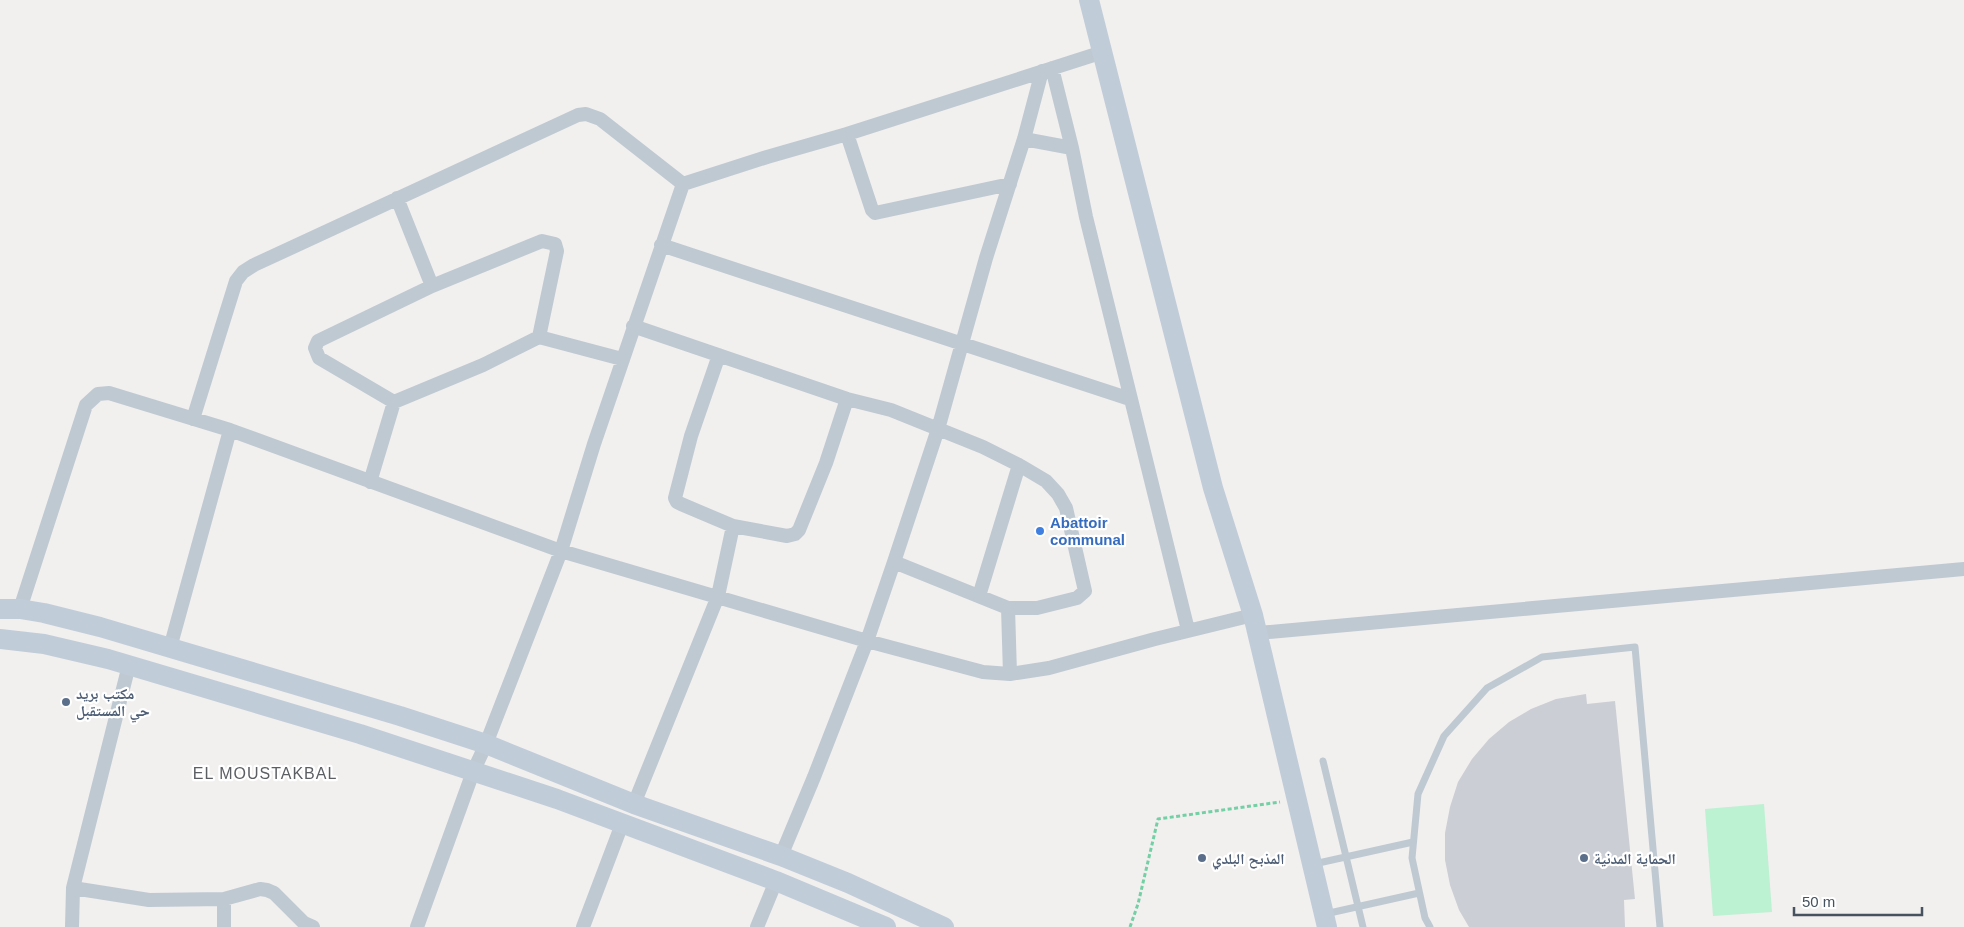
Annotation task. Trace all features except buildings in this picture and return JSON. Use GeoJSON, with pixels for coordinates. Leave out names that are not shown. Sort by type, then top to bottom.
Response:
{"type":"FeatureCollection","features":[{"type":"Feature","properties":{"kind":"street"},"geometry":{"type":"LineString","coordinates":[[1089,0],[1213,488],[1256,624],[1326,921]]}},
{"type":"Feature","properties":{"kind":"street"},"geometry":{"type":"LineString","coordinates":[[683,184],[1103,52]]}},
{"type":"Feature","properties":{"kind":"street"},"geometry":{"type":"LineString","coordinates":[[780,856],[814,777],[867,642],[938,428],[1010,184],[1047,69]]}},
{"type":"Feature","properties":{"kind":"street"},"geometry":{"type":"LineString","coordinates":[[1047,69],[1072,148],[1086,217],[1188,630]]}},
{"type":"Feature","properties":{"kind":"street"},"geometry":{"type":"LineString","coordinates":[[194,419],[236,281],[243,272],[254,265],[578,115],[586,114],[600,119],[683,184]]}},
{"type":"Feature","properties":{"kind":"street"},"geometry":{"type":"LineString","coordinates":[[847,134],[875,213],[1010,184]]}},
{"type":"Feature","properties":{"kind":"street"},"geometry":{"type":"LineString","coordinates":[[1024,139],[1072,148]]}},
{"type":"Feature","properties":{"kind":"street"},"geometry":{"type":"LineString","coordinates":[[432,927],[418,924],[473,772],[486,744],[561,551],[633,326],[683,184]]}},
{"type":"Feature","properties":{"kind":"street"},"geometry":{"type":"LineString","coordinates":[[397,198],[432,286]]}},
{"type":"Feature","properties":{"kind":"street"},"geometry":{"type":"LineString","coordinates":[[394,402],[319,358],[314,348],[318,342],[432,286],[542,242],[555,244],[557,251],[539,337]]}},
{"type":"Feature","properties":{"kind":"street"},"geometry":{"type":"LineString","coordinates":[[662,245],[1130,399]]}},
{"type":"Feature","properties":{"kind":"street"},"geometry":{"type":"LineString","coordinates":[[633,326],[847,399],[891,410],[983,447],[1019,465],[1046,481],[1058,494],[1066,508],[1085,591],[1077,598],[1037,608],[1008,608],[894,562]]}},
{"type":"Feature","properties":{"kind":"street"},"geometry":{"type":"LineString","coordinates":[[394,402],[483,365],[539,337],[622,360]]}},
{"type":"Feature","properties":{"kind":"street"},"geometry":{"type":"LineString","coordinates":[[719,355],[691,436],[675,498],[681,504],[733,526],[787,536],[795,534],[799,530],[826,463],[847,399]]}},
{"type":"Feature","properties":{"kind":"street"},"geometry":{"type":"LineString","coordinates":[[944,927],[848,883],[780,856],[634,804],[486,744],[400,716],[100,627],[10,609],[86,405],[91,398],[98,394],[109,393],[230,430],[561,551],[718,596],[867,642],[983,672],[1010,674],[1049,668],[1188,630],[1964,569]]}},
{"type":"Feature","properties":{"kind":"street"},"geometry":{"type":"LineString","coordinates":[[370,482],[394,402]]}},
{"type":"Feature","properties":{"kind":"street"},"geometry":{"type":"LineString","coordinates":[[170,648],[230,430]]}},
{"type":"Feature","properties":{"kind":"street"},"geometry":{"type":"LineString","coordinates":[[979,596],[1019,465]]}},
{"type":"Feature","properties":{"kind":"street"},"geometry":{"type":"LineString","coordinates":[[634,804],[718,596],[733,526]]}},
{"type":"Feature","properties":{"kind":"street"},"geometry":{"type":"LineString","coordinates":[[1008,608],[1010,674]]}},
{"type":"Feature","properties":{"kind":"street"},"geometry":{"type":"LineString","coordinates":[[0,639],[44,644],[129,664],[173,680],[360,734],[557,799],[776,881],[886,927]]}},
{"type":"Feature","properties":{"kind":"street"},"geometry":{"type":"LineString","coordinates":[[72,927],[73,888],[129,664]]}},
{"type":"Feature","properties":{"kind":"street"},"geometry":{"type":"LineString","coordinates":[[583,927],[622,824]]}},
{"type":"Feature","properties":{"kind":"street"},"geometry":{"type":"LineString","coordinates":[[757,927],[776,881]]}},
{"type":"Feature","properties":{"kind":"street"},"geometry":{"type":"LineString","coordinates":[[73,888],[149,900],[224,899],[260,889],[267,890],[274,893],[304,923],[313,927]]}},
{"type":"Feature","properties":{"kind":"street"},"geometry":{"type":"LineString","coordinates":[[224,899],[224,927]]}},
{"type":"Feature","properties":{"kind":"lane"},"geometry":{"type":"LineString","coordinates":[[1430,927],[1425,918],[1412,858],[1413,842],[1418,794],[1444,736],[1487,688],[1542,657],[1635,647],[1660,927]]}},
{"type":"Feature","properties":{"kind":"lane"},"geometry":{"type":"LineString","coordinates":[[1323,761],[1364,927]]}},
{"type":"Feature","properties":{"kind":"lane"},"geometry":{"type":"LineString","coordinates":[[1312,864],[1413,842]]}},
{"type":"Feature","properties":{"kind":"lane"},"geometry":{"type":"LineString","coordinates":[[1326,921],[1358,907],[1419,893]]}},
{"type":"Feature","properties":{"kind":"path"},"geometry":{"type":"LineString","coordinates":[[1130,927],[1138,904],[1158,820],[1296,800]]}},
{"type":"Feature","properties":{"kind":"green space"},"geometry":{"type":"Polygon","coordinates":[[[1764,804],[1772,912],[1713,916],[1705,809],[1764,804]]]}},
{"type":"Feature","properties":{"kind":"place","name":"Abattoir communal"},"geometry":{"type":"Point","coordinates":[1040,531]}},
{"type":"Feature","properties":{"kind":"place","name":"مكتب بريد حي المستقبل"},"geometry":{"type":"Point","coordinates":[66,702]}},
{"type":"Feature","properties":{"kind":"place","name":"المذبح البلدي"},"geometry":{"type":"Point","coordinates":[1202,858]}},
{"type":"Feature","properties":{"kind":"place","name":"الحماية المدنية"},"geometry":{"type":"Point","coordinates":[1584,858]}},
{"type":"Feature","properties":{"kind":"district","name":"EL MOUSTAKBAL"},"geometry":{"type":"Point","coordinates":[265,773]}}]}
